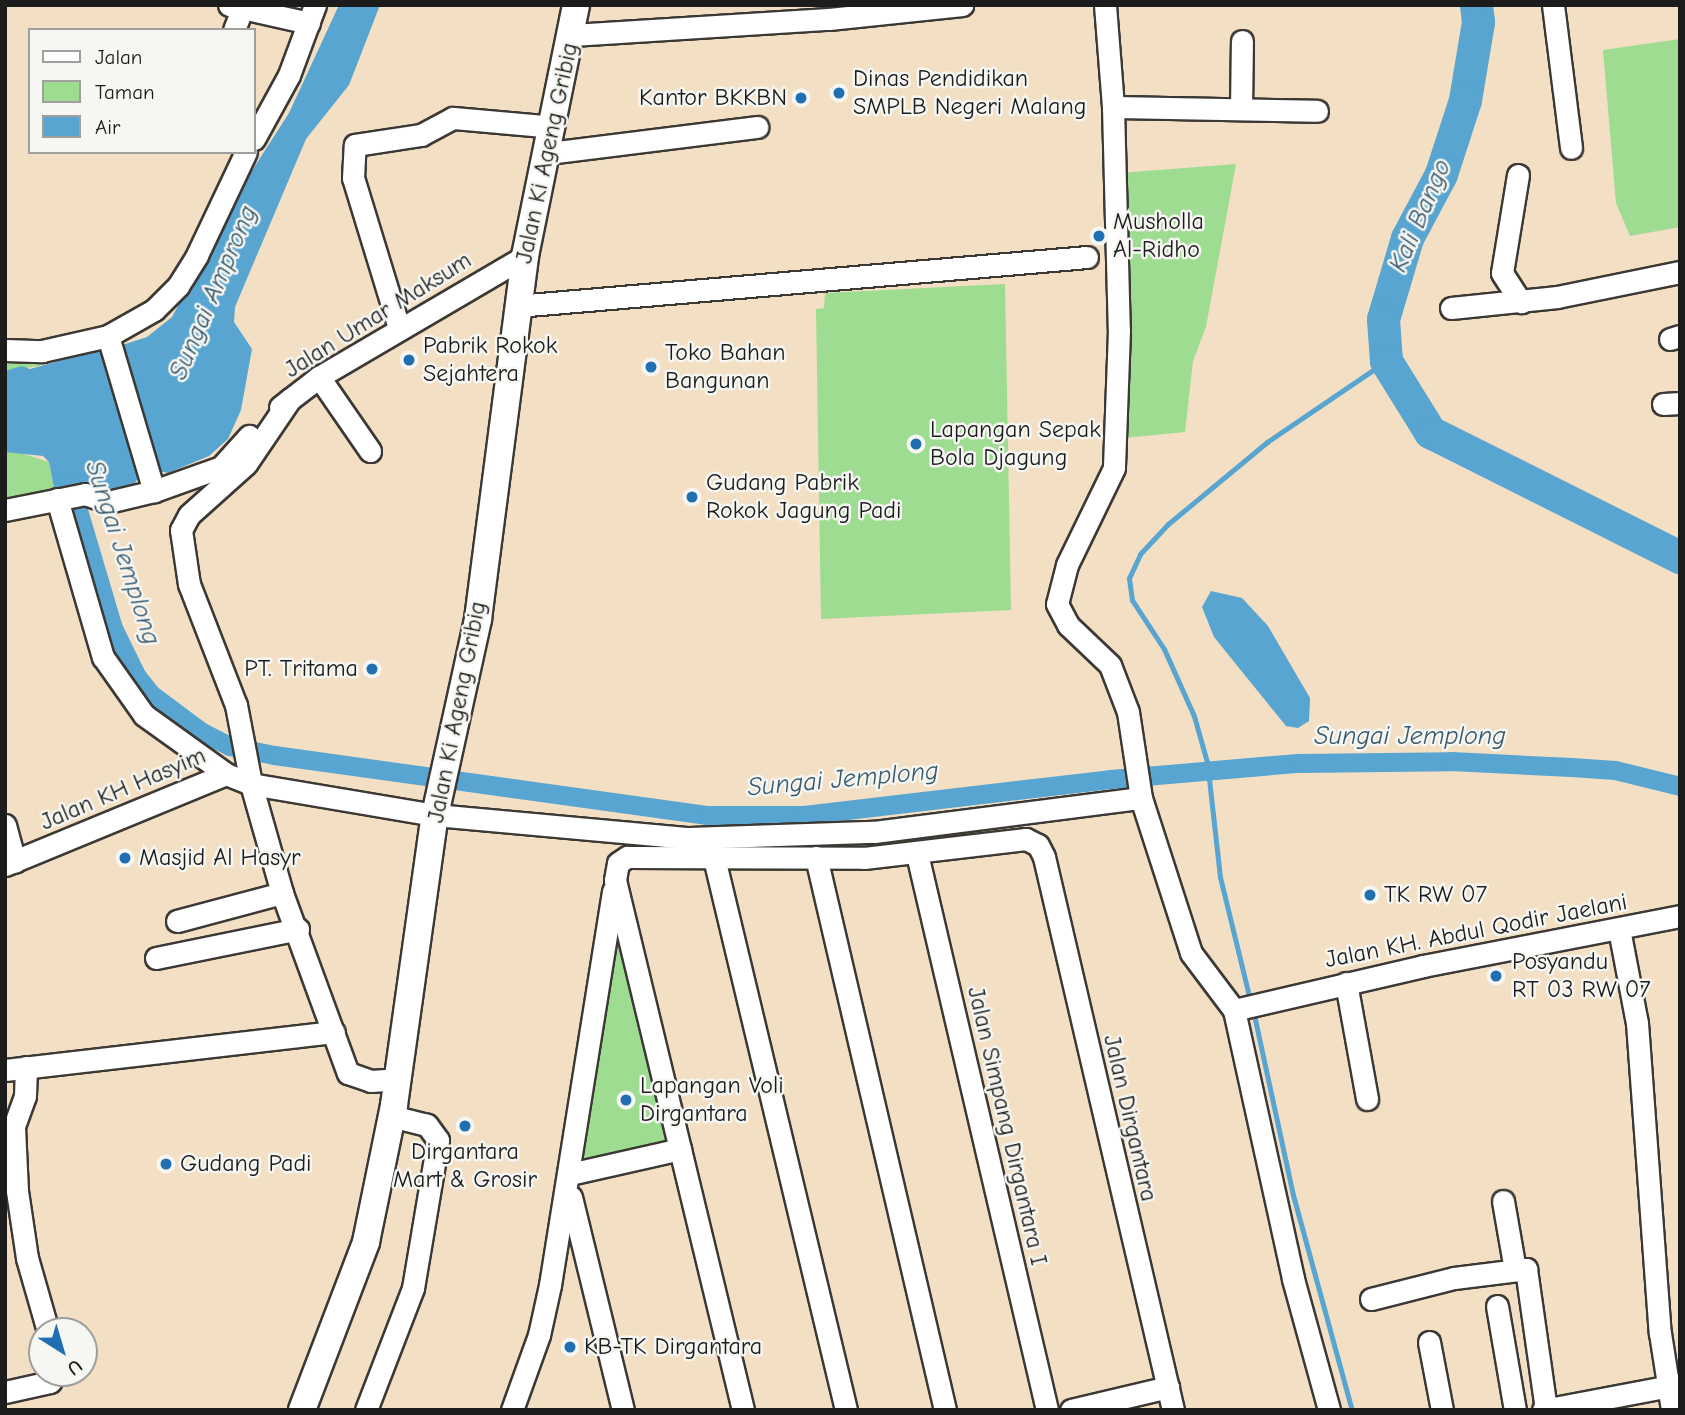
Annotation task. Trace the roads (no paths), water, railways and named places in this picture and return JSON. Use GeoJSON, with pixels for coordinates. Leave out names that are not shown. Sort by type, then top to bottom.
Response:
{"type":"FeatureCollection","features":[{"type":"Feature","properties":{"kind":"main road","name":"Jalan Ki Ageng Gribig"},"geometry":{"type":"LineString","coordinates":[[302,1410],[366,1242],[392,1116],[436,813],[478,619],[525,256],[576,5]]}},
{"type":"Feature","properties":{"kind":"street"},"geometry":{"type":"LineString","coordinates":[[572,35],[829,19],[962,5]]}},
{"type":"Feature","properties":{"kind":"street"},"geometry":{"type":"LineString","coordinates":[[1105,5],[1113,107],[1119,330],[1114,468],[1067,565],[1056,604],[1068,625],[1110,665],[1128,712],[1141,795],[1191,953],[1239,1009],[1293,1279],[1329,1410]]}},
{"type":"Feature","properties":{"kind":"street"},"geometry":{"type":"LineString","coordinates":[[1553,5],[1571,148]]}},
{"type":"Feature","properties":{"kind":"street"},"geometry":{"type":"LineString","coordinates":[[234,28],[235,7],[312,14],[289,75],[256,135]]}},
{"type":"Feature","properties":{"kind":"street"},"geometry":{"type":"LineString","coordinates":[[1241,109],[1242,41]]}},
{"type":"Feature","properties":{"kind":"street"},"geometry":{"type":"LineString","coordinates":[[1113,107],[1317,111]]}},
{"type":"Feature","properties":{"kind":"street"},"geometry":{"type":"LineString","coordinates":[[399,328],[353,178],[355,145],[421,135],[453,118],[550,140],[757,127]]}},
{"type":"Feature","properties":{"kind":"street"},"geometry":{"type":"LineString","coordinates":[[5,350],[42,351],[110,341],[153,310],[178,286],[245,154]]}},
{"type":"Feature","properties":{"kind":"street"},"geometry":{"type":"LineString","coordinates":[[1518,175],[1502,272],[1521,302]]}},
{"type":"Feature","properties":{"kind":"street","name":"Jalan Umar Maksum"},"geometry":{"type":"LineString","coordinates":[[58,499],[85,494],[108,502],[151,482],[221,467],[261,422],[319,377],[525,256]]}},
{"type":"Feature","properties":{"kind":"street"},"geometry":{"type":"LineString","coordinates":[[517,306],[1087,257]]}},
{"type":"Feature","properties":{"kind":"street"},"geometry":{"type":"LineString","coordinates":[[1451,308],[1521,302],[1680,272]]}},
{"type":"Feature","properties":{"kind":"street"},"geometry":{"type":"LineString","coordinates":[[110,341],[151,482]]}},
{"type":"Feature","properties":{"kind":"street"},"geometry":{"type":"LineString","coordinates":[[319,377],[370,451]]}},
{"type":"Feature","properties":{"kind":"street"},"geometry":{"type":"LineString","coordinates":[[290,399],[246,464],[189,515],[181,530],[189,584],[243,732],[251,779],[282,893],[298,929],[348,1073],[371,1081],[397,1079]]}},
{"type":"Feature","properties":{"kind":"street"},"geometry":{"type":"LineString","coordinates":[[5,510],[58,499],[103,657],[144,715],[226,774]]}},
{"type":"Feature","properties":{"kind":"street","name":"Jalan KH Hasyim"},"geometry":{"type":"LineString","coordinates":[[10,863],[226,774],[436,813],[645,837],[787,838],[1005,817],[1141,795]]}},
{"type":"Feature","properties":{"kind":"street"},"geometry":{"type":"LineString","coordinates":[[5,825],[10,863]]}},
{"type":"Feature","properties":{"kind":"street","name":"Jalan Dirgantara"},"geometry":{"type":"LineString","coordinates":[[917,854],[1034,841],[1044,857],[1173,1410]]}},
{"type":"Feature","properties":{"kind":"street"},"geometry":{"type":"LineString","coordinates":[[512,1410],[539,1335],[570,1181],[618,863],[626,857],[917,854]]}},
{"type":"Feature","properties":{"kind":"street","name":"Jalan Simpang Dirgantara I"},"geometry":{"type":"LineString","coordinates":[[917,854],[1047,1410]]}},
{"type":"Feature","properties":{"kind":"street"},"geometry":{"type":"LineString","coordinates":[[816,857],[945,1410]]}},
{"type":"Feature","properties":{"kind":"street"},"geometry":{"type":"LineString","coordinates":[[714,858],[846,1410]]}},
{"type":"Feature","properties":{"kind":"street"},"geometry":{"type":"LineString","coordinates":[[615,880],[743,1410]]}},
{"type":"Feature","properties":{"kind":"street"},"geometry":{"type":"LineString","coordinates":[[177,921],[282,893]]}},
{"type":"Feature","properties":{"kind":"street","name":"Jalan KH. Abdul Qodir Jaelani"},"geometry":{"type":"LineString","coordinates":[[1239,1009],[1346,983],[1680,916]]}},
{"type":"Feature","properties":{"kind":"street"},"geometry":{"type":"LineString","coordinates":[[156,958],[298,929]]}},
{"type":"Feature","properties":{"kind":"street"},"geometry":{"type":"LineString","coordinates":[[1619,929],[1637,1023],[1670,1332],[1672,1410]]}},
{"type":"Feature","properties":{"kind":"street"},"geometry":{"type":"LineString","coordinates":[[1346,983],[1367,1098]]}},
{"type":"Feature","properties":{"kind":"street"},"geometry":{"type":"LineString","coordinates":[[44,1317],[27,1258],[17,1191],[14,1127],[25,1096],[16,1069],[334,1032]]}},
{"type":"Feature","properties":{"kind":"street"},"geometry":{"type":"LineString","coordinates":[[366,1410],[413,1288],[438,1140],[427,1125],[392,1116]]}},
{"type":"Feature","properties":{"kind":"street"},"geometry":{"type":"LineString","coordinates":[[570,1181],[680,1149]]}},
{"type":"Feature","properties":{"kind":"street"},"geometry":{"type":"LineString","coordinates":[[570,1181],[624,1410]]}},
{"type":"Feature","properties":{"kind":"street"},"geometry":{"type":"LineString","coordinates":[[1503,1201],[1515,1270]]}},
{"type":"Feature","properties":{"kind":"street"},"geometry":{"type":"LineString","coordinates":[[1371,1299],[1454,1278],[1515,1270],[1528,1272],[1545,1410],[1673,1386]]}},
{"type":"Feature","properties":{"kind":"street"},"geometry":{"type":"LineString","coordinates":[[1497,1306],[1515,1410]]}},
{"type":"Feature","properties":{"kind":"street"},"geometry":{"type":"LineString","coordinates":[[1429,1342],[1441,1410]]}},
{"type":"Feature","properties":{"kind":"street"},"geometry":{"type":"LineString","coordinates":[[5,1392],[28,1387]]}},
{"type":"Feature","properties":{"kind":"street"},"geometry":{"type":"LineString","coordinates":[[1071,1410],[1167,1387]]}},
{"type":"Feature","properties":{"kind":"water","name":"Sungai Amprong"},"geometry":{"type":"Polygon","coordinates":[[[339,5],[380,5],[349,85],[306,139],[235,307],[234,322],[252,349],[241,410],[228,439],[209,456],[168,473],[151,469],[116,347],[147,337],[172,317],[246,180],[289,113],[339,5]]]}},
{"type":"Feature","properties":{"kind":"water"},"geometry":{"type":"Polygon","coordinates":[[[109,347],[140,461],[137,480],[131,490],[106,492],[96,480],[87,487],[55,493],[49,462],[43,456],[5,452],[5,371],[22,366],[30,369],[109,347]]]}},
{"type":"Feature","properties":{"kind":"water"},"geometry":{"type":"Polygon","coordinates":[[[1211,591],[1242,598],[1268,626],[1310,698],[1309,721],[1298,728],[1286,726],[1214,637],[1202,607],[1211,591]]]}},
{"type":"Feature","properties":{"kind":"waterway","name":"Kali Bango"},"geometry":{"type":"LineString","coordinates":[[1476,5],[1478,22],[1465,100],[1441,174],[1407,238],[1383,319],[1386,361],[1430,432],[1680,557]]}},
{"type":"Feature","properties":{"kind":"waterway"},"geometry":{"type":"LineString","coordinates":[[1250,1000],[1220,877],[1207,762],[1194,716],[1164,649],[1132,600],[1129,578],[1140,554],[1168,524],[1267,442],[1386,361]]}},
{"type":"Feature","properties":{"kind":"waterway","name":"Sungai Jemplong"},"geometry":{"type":"LineString","coordinates":[[70,483],[113,628],[136,675],[151,694],[202,732],[229,746],[274,755],[706,815],[804,815],[1110,779],[1298,763],[1451,761],[1571,767],[1615,770],[1680,786]]}},
{"type":"Feature","properties":{"kind":"waterway"},"geometry":{"type":"LineString","coordinates":[[1253,1010],[1293,1195],[1352,1410]]}},
{"type":"Feature","properties":{"kind":"place","name":"Dinas Pendidikan SMPLB Negeri Malang"},"geometry":{"type":"Point","coordinates":[839,93]}},
{"type":"Feature","properties":{"kind":"place","name":"Kantor BKKBN"},"geometry":{"type":"Point","coordinates":[801,98]}},
{"type":"Feature","properties":{"kind":"place","name":"Musholla Al-Ridho"},"geometry":{"type":"Point","coordinates":[1099,236]}},
{"type":"Feature","properties":{"kind":"place","name":"Pabrik Rokok Sejahtera"},"geometry":{"type":"Point","coordinates":[409,360]}},
{"type":"Feature","properties":{"kind":"place","name":"Toko Bahan Bangunan"},"geometry":{"type":"Point","coordinates":[651,367]}},
{"type":"Feature","properties":{"kind":"place","name":"Lapangan Sepak Bola Djagung"},"geometry":{"type":"Point","coordinates":[916,444]}},
{"type":"Feature","properties":{"kind":"place","name":"Gudang Pabrik Rokok Jagung Padi"},"geometry":{"type":"Point","coordinates":[692,497]}},
{"type":"Feature","properties":{"kind":"place","name":"PT. Tritama"},"geometry":{"type":"Point","coordinates":[372,669]}},
{"type":"Feature","properties":{"kind":"place","name":"Masjid Al Hasyr"},"geometry":{"type":"Point","coordinates":[125,858]}},
{"type":"Feature","properties":{"kind":"place","name":"TK RW 07"},"geometry":{"type":"Point","coordinates":[1370,895]}},
{"type":"Feature","properties":{"kind":"place","name":"Posyandu RT 03 RW 07"},"geometry":{"type":"Point","coordinates":[1496,976]}},
{"type":"Feature","properties":{"kind":"place","name":"Lapangan Voli Dirgantara"},"geometry":{"type":"Point","coordinates":[626,1100]}},
{"type":"Feature","properties":{"kind":"place","name":"Dirgantara Mart & Grosir"},"geometry":{"type":"Point","coordinates":[465,1126]}},
{"type":"Feature","properties":{"kind":"place","name":"Gudang Padi"},"geometry":{"type":"Point","coordinates":[166,1164]}},
{"type":"Feature","properties":{"kind":"place","name":"KB-TK Dirgantara"},"geometry":{"type":"Point","coordinates":[570,1347]}}]}
